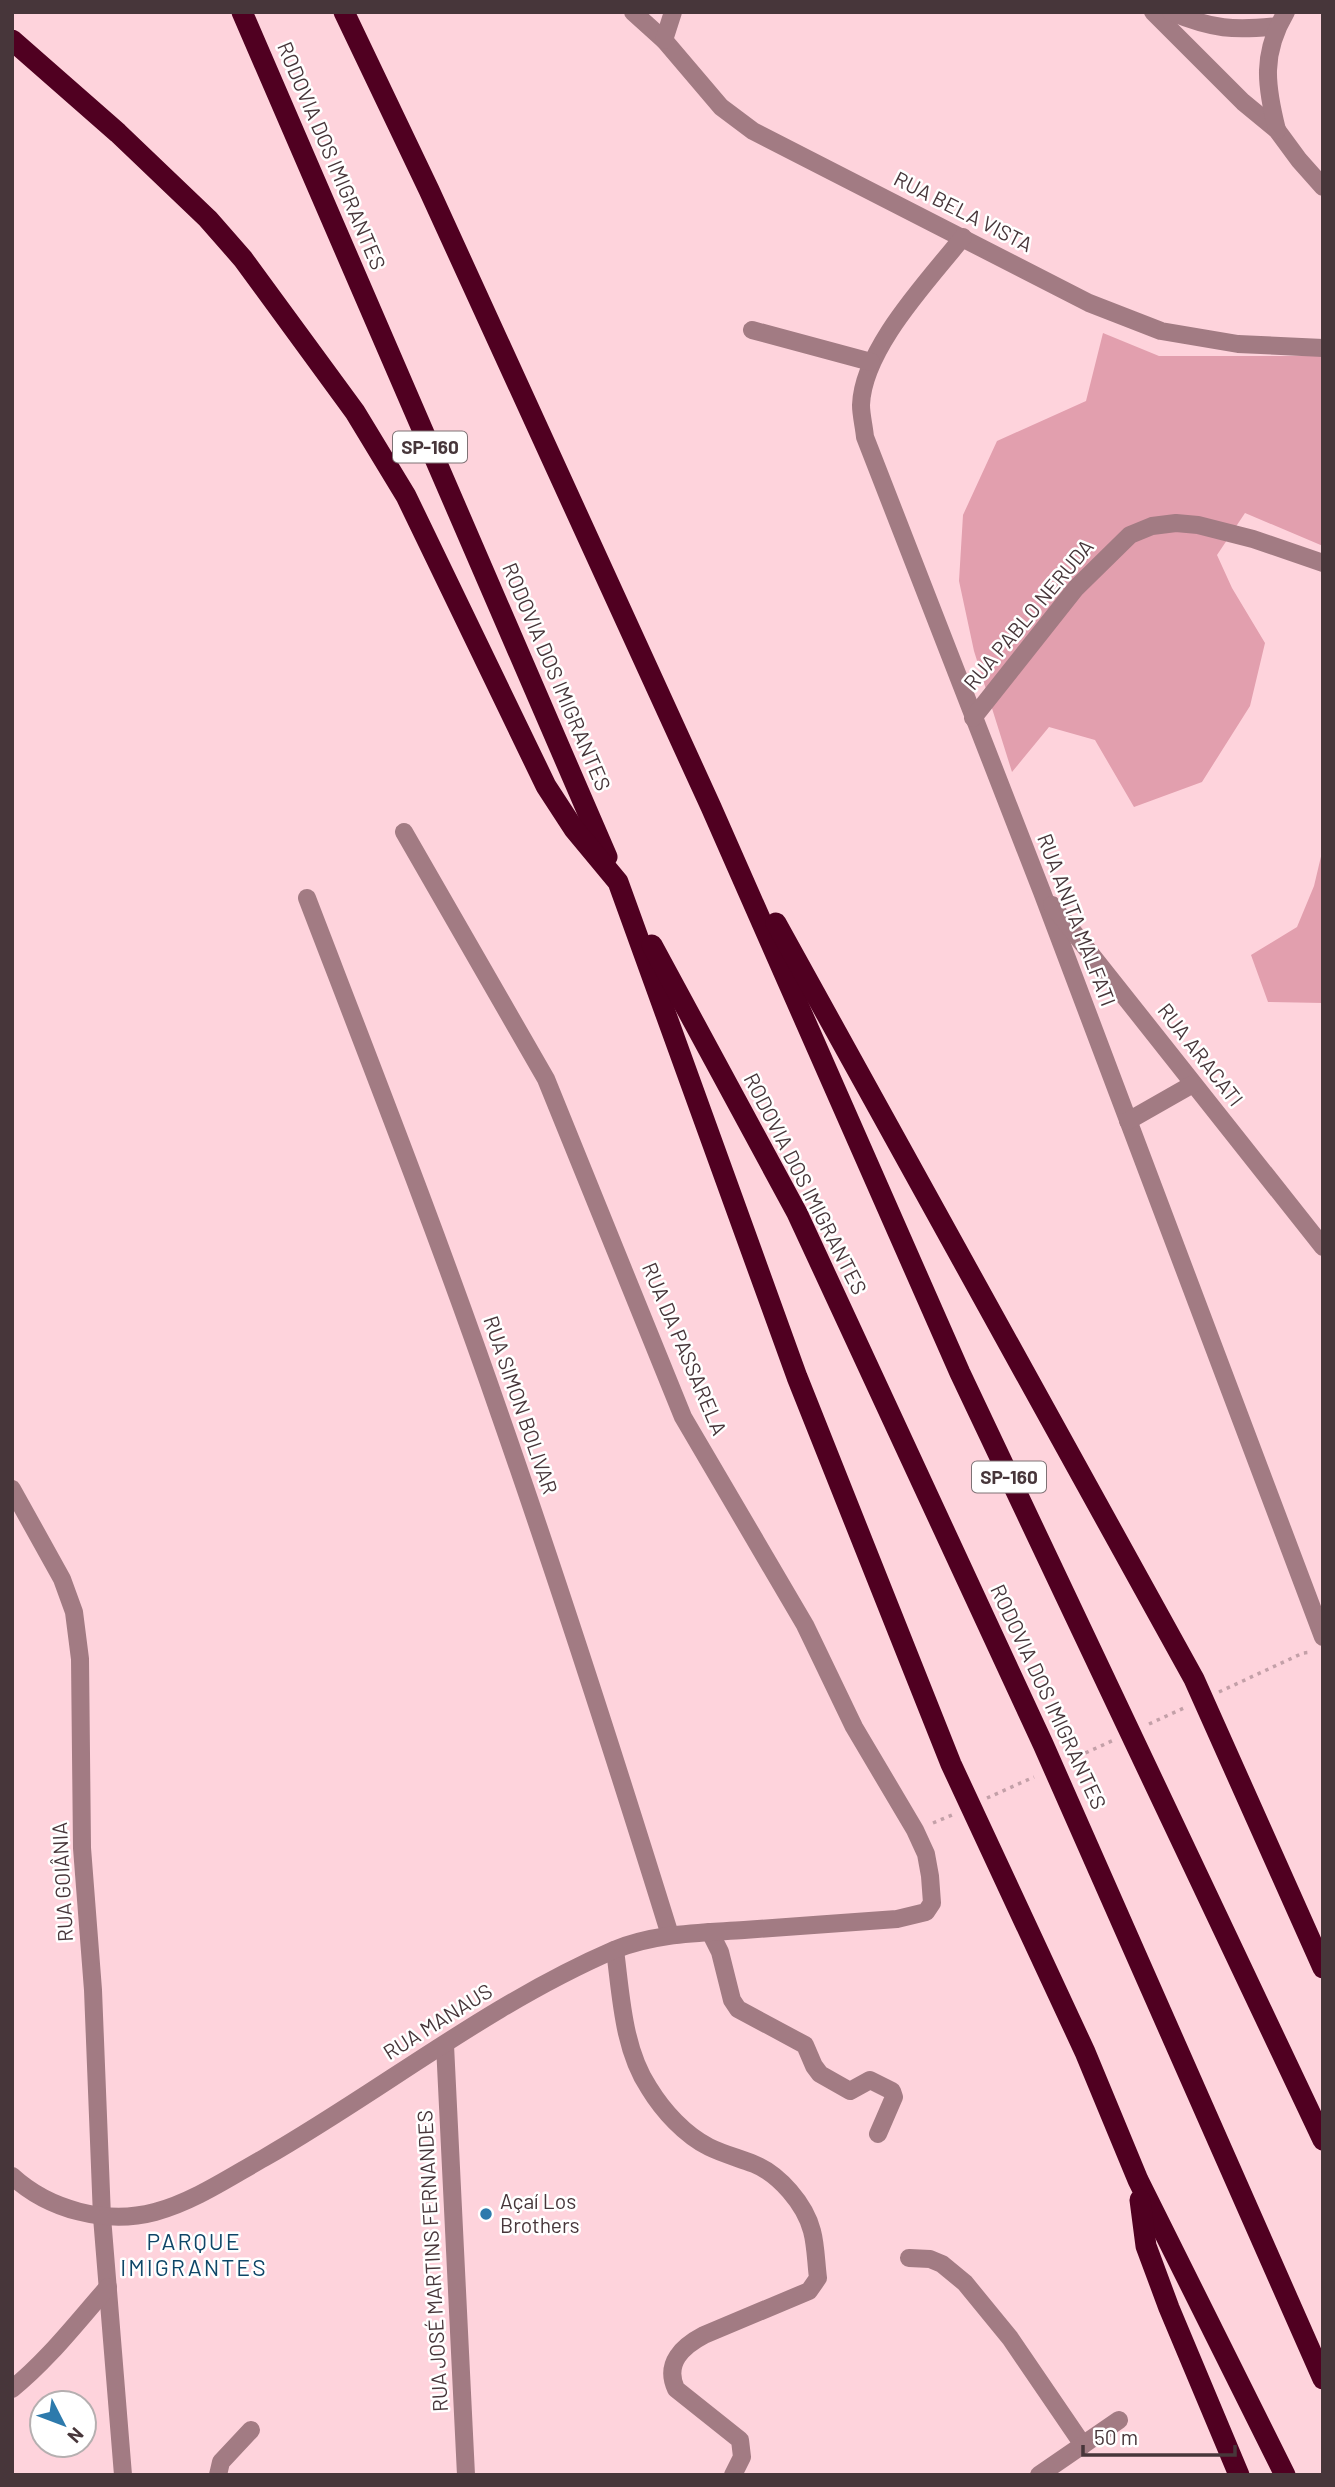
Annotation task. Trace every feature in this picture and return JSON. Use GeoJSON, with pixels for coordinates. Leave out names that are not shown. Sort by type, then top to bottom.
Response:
{"type":"FeatureCollection","features":[{"type":"Feature","properties":{"kind":"highway","name":"RODOVIA DOS IMIGRANTES"},"geometry":{"type":"LineString","coordinates":[[242,12],[618,882],[797,1213],[1043,1744],[1323,2379]]}},
{"type":"Feature","properties":{"kind":"highway","name":"SP-160"},"geometry":{"type":"LineString","coordinates":[[344,12],[429,190],[711,807],[960,1373],[1323,2140]]}},
{"type":"Feature","properties":{"kind":"highway"},"geometry":{"type":"LineString","coordinates":[[12,40],[118,133],[208,219],[243,259],[355,412],[406,496],[546,786],[574,829],[618,882],[797,1377],[946,1751],[1085,2052],[1138,2180],[1284,2475]]}},
{"type":"Feature","properties":{"kind":"highway"},"geometry":{"type":"LineString","coordinates":[[711,807],[1194,1679],[1323,1968]]}},
{"type":"Feature","properties":{"kind":"highway"},"geometry":{"type":"LineString","coordinates":[[1138,2180],[1146,2246],[1239,2475]]}},
{"type":"Feature","properties":{"kind":"street","name":"RUA BELA VISTA"},"geometry":{"type":"LineString","coordinates":[[633,12],[664,40],[721,107],[753,131],[1089,303],[1161,331],[1238,344],[1323,348]]}},
{"type":"Feature","properties":{"kind":"street"},"geometry":{"type":"LineString","coordinates":[[664,40],[673,12]]}},
{"type":"Feature","properties":{"kind":"street"},"geometry":{"type":"LineString","coordinates":[[1153,12],[1243,102],[1277,130],[1323,187]]}},
{"type":"Feature","properties":{"kind":"street"},"geometry":{"type":"LineString","coordinates":[[1171,12],[1211,27],[1242,30],[1282,19]]}},
{"type":"Feature","properties":{"kind":"street"},"geometry":{"type":"LineString","coordinates":[[1277,130],[1266,89],[1268,62],[1282,19]]}},
{"type":"Feature","properties":{"kind":"street","name":"RUA ANITA MALFATI"},"geometry":{"type":"LineString","coordinates":[[963,237],[914,299],[871,362],[861,405],[865,437],[1042,892],[1323,1637]]}},
{"type":"Feature","properties":{"kind":"street"},"geometry":{"type":"LineString","coordinates":[[752,330],[871,362]]}},
{"type":"Feature","properties":{"kind":"street","name":"RUA PABLO NERUDA"},"geometry":{"type":"LineString","coordinates":[[973,718],[1076,588],[1130,535],[1152,526],[1176,523],[1198,525],[1252,539],[1322,563]]}},
{"type":"Feature","properties":{"kind":"street","name":"RUA DA PASSARELA"},"geometry":{"type":"LineString","coordinates":[[404,832],[547,1079],[683,1417],[804,1625],[854,1727],[915,1829],[926,1854],[932,1895],[930,1908],[919,1915]]}},
{"type":"Feature","properties":{"kind":"street","name":"RUA ARACATI"},"geometry":{"type":"LineString","coordinates":[[1042,892],[1323,1247]]}},
{"type":"Feature","properties":{"kind":"street","name":"RUA SIMON BOLIVAR"},"geometry":{"type":"LineString","coordinates":[[307,898],[499,1412],[569,1617],[670,1935]]}},
{"type":"Feature","properties":{"kind":"street"},"geometry":{"type":"LineString","coordinates":[[1128,1121],[1193,1084]]}},
{"type":"Feature","properties":{"kind":"street","name":"RUA GOIÂNIA"},"geometry":{"type":"LineString","coordinates":[[12,1489],[62,1579],[74,1612],[80,1659],[82,1848],[93,1990],[102,2217],[123,2475]]}},
{"type":"Feature","properties":{"kind":"street","name":"RUA MANAUS"},"geometry":{"type":"LineString","coordinates":[[12,2176],[73,2210],[102,2217],[156,2212],[196,2195],[293,2141],[512,2002],[615,1950],[670,1935],[897,1919],[919,1915]]}},
{"type":"Feature","properties":{"kind":"street"},"geometry":{"type":"LineString","coordinates":[[710,1932],[720,1952],[732,2000],[738,2009],[805,2045],[820,2074],[838,2085],[850,2091],[870,2080],[892,2091],[894,2097],[878,2134]]}},
{"type":"Feature","properties":{"kind":"street"},"geometry":{"type":"LineString","coordinates":[[615,1950],[632,2051],[648,2088],[687,2132],[708,2146],[757,2165],[782,2184],[800,2206],[812,2231],[818,2278],[809,2291],[704,2335],[691,2342],[676,2357],[672,2380],[676,2389],[740,2440],[742,2457],[733,2475]]}},
{"type":"Feature","properties":{"kind":"street","name":"RUA JOSÉ MARTINS FERNANDES"},"geometry":{"type":"LineString","coordinates":[[445,2045],[466,2475]]}},
{"type":"Feature","properties":{"kind":"street"},"geometry":{"type":"LineString","coordinates":[[909,2258],[930,2259],[942,2264],[965,2283],[1010,2338],[1083,2445]]}},
{"type":"Feature","properties":{"kind":"street"},"geometry":{"type":"LineString","coordinates":[[12,2389],[30,2375],[108,2287]]}},
{"type":"Feature","properties":{"kind":"street"},"geometry":{"type":"LineString","coordinates":[[1039,2475],[1119,2420]]}},
{"type":"Feature","properties":{"kind":"street"},"geometry":{"type":"LineString","coordinates":[[218,2475],[221,2462],[251,2430]]}},
{"type":"Feature","properties":{"kind":"shaded area"},"geometry":{"type":"Polygon","coordinates":[[[1103,333],[1159,356],[1323,356],[1323,546],[1245,513],[1217,555],[1232,588],[1265,643],[1250,706],[1202,782],[1134,807],[1095,740],[1049,727],[1012,772],[974,651],[959,581],[963,515],[997,441],[1086,401],[1103,333]]]}},
{"type":"Feature","properties":{"kind":"shaded area"},"geometry":{"type":"Polygon","coordinates":[[[1323,848],[1323,1003],[1268,1002],[1251,955],[1297,927],[1314,886],[1323,848]]]}},
{"type":"Feature","properties":{"kind":"place","name":"Açaí Los Brothers"},"geometry":{"type":"Point","coordinates":[486,2214]}},
{"type":"Feature","properties":{"kind":"district","name":"PARQUE IMIGRANTES"},"geometry":{"type":"Point","coordinates":[194,2255]}}]}
